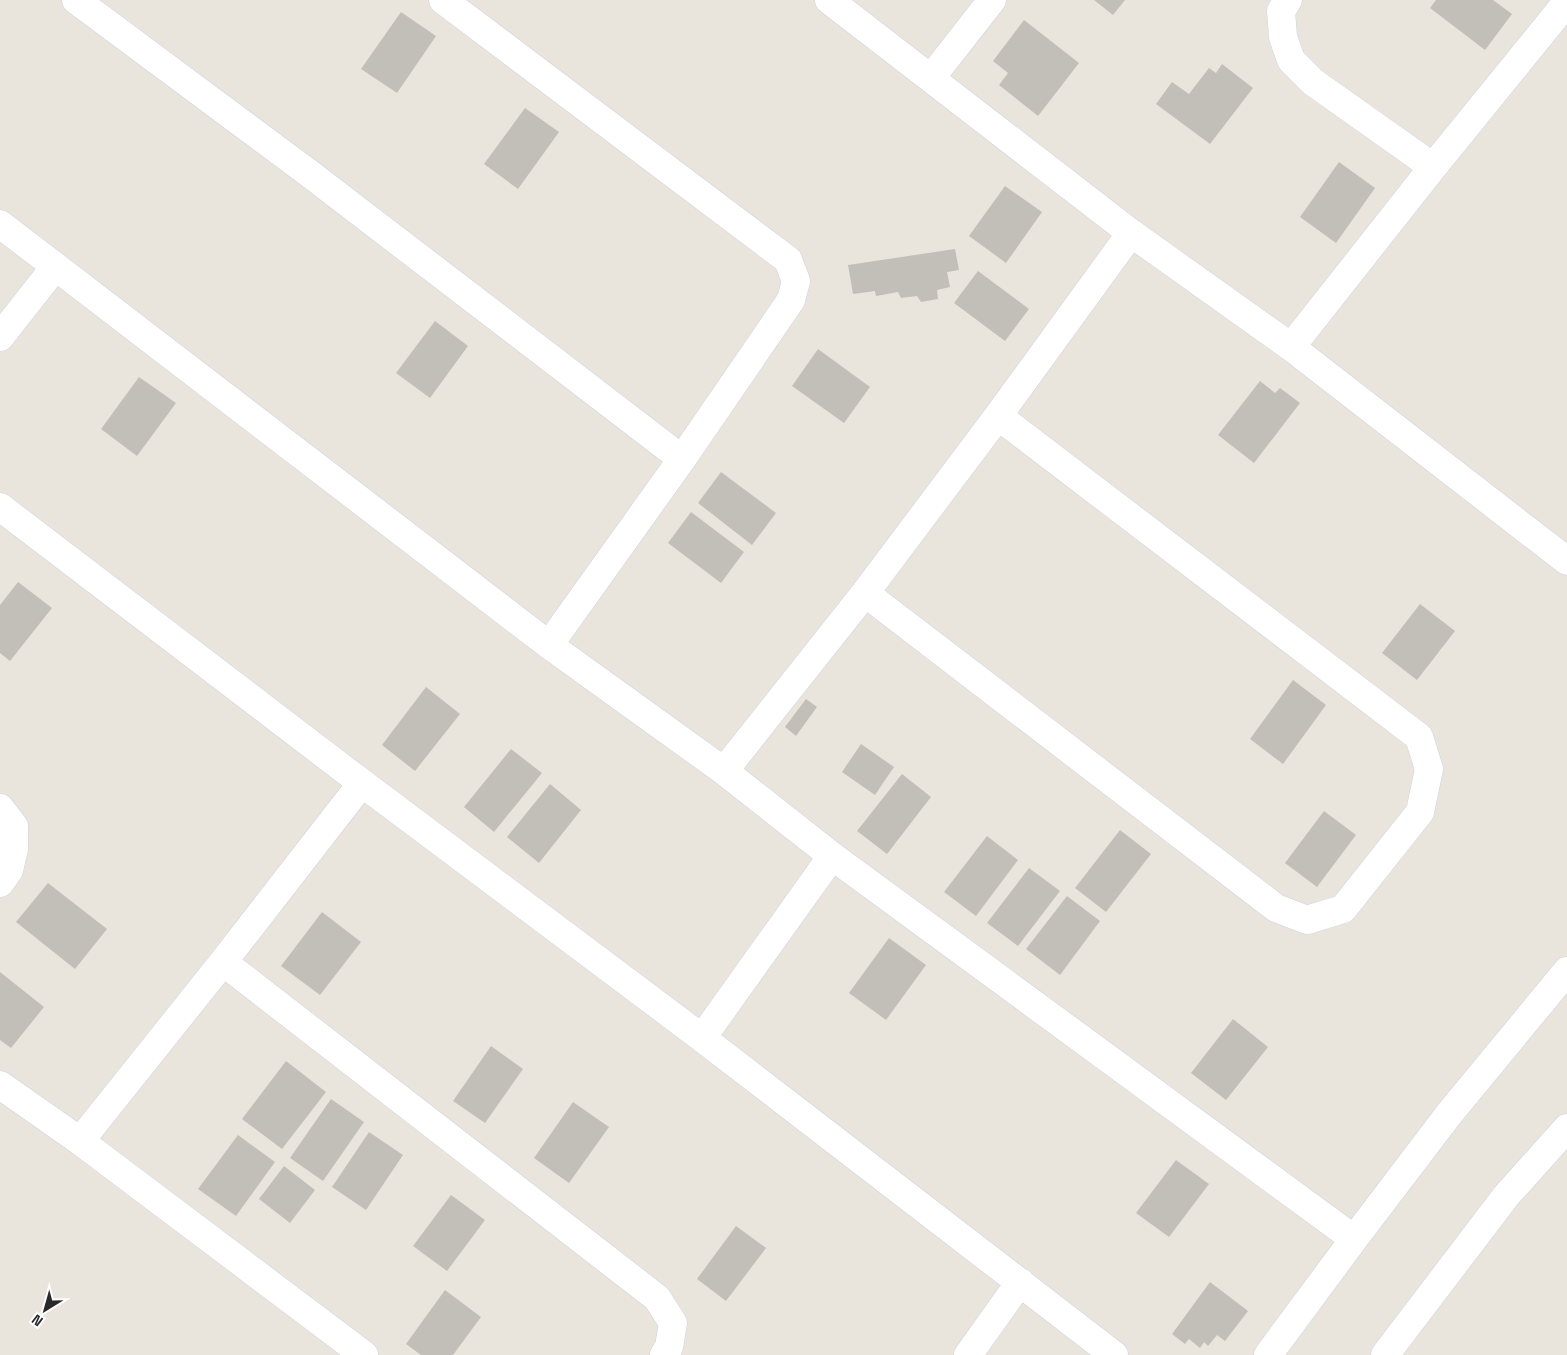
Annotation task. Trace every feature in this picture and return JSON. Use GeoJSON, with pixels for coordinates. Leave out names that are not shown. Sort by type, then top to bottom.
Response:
{"type":"FeatureCollection","features":[{"type":"Feature","properties":{"kind":"street"},"geometry":{"type":"LineString","coordinates":[[76,0],[310,174],[682,459]]}},
{"type":"Feature","properties":{"kind":"street"},"geometry":{"type":"LineString","coordinates":[[444,0],[788,260],[796,281],[791,300],[682,459],[549,645]]}},
{"type":"Feature","properties":{"kind":"street"},"geometry":{"type":"LineString","coordinates":[[828,0],[1131,233],[1291,347],[1567,561]]}},
{"type":"Feature","properties":{"kind":"street"},"geometry":{"type":"LineString","coordinates":[[931,78],[992,0]]}},
{"type":"Feature","properties":{"kind":"street"},"geometry":{"type":"LineString","coordinates":[[1288,0],[1281,11],[1283,37],[1291,60],[1313,82],[1433,167]]}},
{"type":"Feature","properties":{"kind":"street"},"geometry":{"type":"LineString","coordinates":[[1291,347],[1433,167],[1567,2]]}},
{"type":"Feature","properties":{"kind":"street"},"geometry":{"type":"LineString","coordinates":[[0,224],[549,645],[724,771],[832,856],[1354,1239]]}},
{"type":"Feature","properties":{"kind":"street"},"geometry":{"type":"LineString","coordinates":[[724,771],[865,593],[998,416],[1131,233]]}},
{"type":"Feature","properties":{"kind":"street"},"geometry":{"type":"LineString","coordinates":[[0,337],[55,267]]}},
{"type":"Feature","properties":{"kind":"street"},"geometry":{"type":"LineString","coordinates":[[865,593],[1276,908],[1307,920],[1343,909],[1420,812],[1429,769],[1419,737],[998,416]]}},
{"type":"Feature","properties":{"kind":"street"},"geometry":{"type":"LineString","coordinates":[[0,507],[362,783],[702,1038],[1114,1355]]}},
{"type":"Feature","properties":{"kind":"street"},"geometry":{"type":"LineString","coordinates":[[80,1141],[223,962],[362,783]]}},
{"type":"Feature","properties":{"kind":"street"},"geometry":{"type":"LineString","coordinates":[[0,808],[14,826],[14,849],[9,870],[0,883]]}},
{"type":"Feature","properties":{"kind":"street"},"geometry":{"type":"LineString","coordinates":[[702,1038],[832,856]]}},
{"type":"Feature","properties":{"kind":"street"},"geometry":{"type":"LineString","coordinates":[[223,962],[657,1298],[673,1323],[669,1347],[664,1355]]}},
{"type":"Feature","properties":{"kind":"street"},"geometry":{"type":"LineString","coordinates":[[1268,1355],[1449,1114],[1567,971]]}},
{"type":"Feature","properties":{"kind":"street"},"geometry":{"type":"LineString","coordinates":[[0,1085],[80,1141],[364,1355]]}},
{"type":"Feature","properties":{"kind":"street"},"geometry":{"type":"LineString","coordinates":[[1385,1355],[1506,1196],[1567,1128]]}},
{"type":"Feature","properties":{"kind":"street"},"geometry":{"type":"LineString","coordinates":[[968,1355],[1020,1282]]}},
{"type":"Feature","properties":{"kind":"building"},"geometry":{"type":"Polygon","coordinates":[[[1094,0],[1125,0],[1113,15],[1094,0]]]}},
{"type":"Feature","properties":{"kind":"building"},"geometry":{"type":"Polygon","coordinates":[[[1436,0],[1493,0],[1512,14],[1485,50],[1430,8],[1436,0]]]}},
{"type":"Feature","properties":{"kind":"building"},"geometry":{"type":"Polygon","coordinates":[[[401,12],[436,36],[397,93],[361,69],[401,12]]]}},
{"type":"Feature","properties":{"kind":"building"},"geometry":{"type":"Polygon","coordinates":[[[1024,20],[1079,63],[1038,116],[999,85],[1008,73],[993,61],[1024,20]]]}},
{"type":"Feature","properties":{"kind":"building"},"geometry":{"type":"Polygon","coordinates":[[[1222,64],[1253,88],[1210,144],[1156,104],[1172,82],[1189,94],[1209,68],[1216,73],[1222,64]]]}},
{"type":"Feature","properties":{"kind":"building"},"geometry":{"type":"Polygon","coordinates":[[[525,108],[559,132],[518,189],[484,164],[525,108]]]}},
{"type":"Feature","properties":{"kind":"building"},"geometry":{"type":"Polygon","coordinates":[[[1339,162],[1375,188],[1336,243],[1300,217],[1339,162]]]}},
{"type":"Feature","properties":{"kind":"building"},"geometry":{"type":"Polygon","coordinates":[[[1005,186],[1042,212],[1006,263],[969,236],[1005,186]]]}},
{"type":"Feature","properties":{"kind":"building"},"geometry":{"type":"Polygon","coordinates":[[[955,249],[959,270],[947,272],[950,287],[937,290],[938,299],[921,302],[917,296],[901,298],[898,292],[876,296],[875,291],[853,294],[848,265],[955,249]]]}},
{"type":"Feature","properties":{"kind":"building"},"geometry":{"type":"Polygon","coordinates":[[[978,271],[1029,309],[1005,341],[954,303],[978,271]]]}},
{"type":"Feature","properties":{"kind":"building"},"geometry":{"type":"Polygon","coordinates":[[[435,321],[468,346],[430,398],[396,373],[435,321]]]}},
{"type":"Feature","properties":{"kind":"building"},"geometry":{"type":"Polygon","coordinates":[[[818,349],[870,387],[844,423],[792,386],[818,349]]]}},
{"type":"Feature","properties":{"kind":"building"},"geometry":{"type":"Polygon","coordinates":[[[139,377],[176,403],[137,456],[101,429],[139,377]]]}},
{"type":"Feature","properties":{"kind":"building"},"geometry":{"type":"Polygon","coordinates":[[[1260,381],[1275,393],[1280,388],[1300,403],[1254,463],[1218,435],[1260,381]]]}},
{"type":"Feature","properties":{"kind":"building"},"geometry":{"type":"Polygon","coordinates":[[[721,472],[776,513],[752,545],[698,503],[721,472]]]}},
{"type":"Feature","properties":{"kind":"building"},"geometry":{"type":"Polygon","coordinates":[[[691,512],[744,552],[721,583],[668,543],[691,512]]]}},
{"type":"Feature","properties":{"kind":"building"},"geometry":{"type":"Polygon","coordinates":[[[18,582],[52,608],[10,661],[0,653],[0,605],[18,582]]]}},
{"type":"Feature","properties":{"kind":"building"},"geometry":{"type":"Polygon","coordinates":[[[1420,604],[1455,631],[1417,680],[1382,653],[1420,604]]]}},
{"type":"Feature","properties":{"kind":"building"},"geometry":{"type":"Polygon","coordinates":[[[1293,680],[1326,705],[1283,764],[1250,739],[1293,680]]]}},
{"type":"Feature","properties":{"kind":"building"},"geometry":{"type":"Polygon","coordinates":[[[426,687],[460,714],[415,771],[382,745],[426,687]]]}},
{"type":"Feature","properties":{"kind":"building"},"geometry":{"type":"Polygon","coordinates":[[[806,699],[817,707],[796,736],[785,727],[806,699]]]}},
{"type":"Feature","properties":{"kind":"building"},"geometry":{"type":"Polygon","coordinates":[[[861,744],[894,767],[875,795],[842,772],[861,744]]]}},
{"type":"Feature","properties":{"kind":"building"},"geometry":{"type":"Polygon","coordinates":[[[511,749],[542,773],[494,832],[464,807],[511,749]]]}},
{"type":"Feature","properties":{"kind":"building"},"geometry":{"type":"Polygon","coordinates":[[[902,774],[931,797],[887,854],[857,831],[902,774]]]}},
{"type":"Feature","properties":{"kind":"building"},"geometry":{"type":"Polygon","coordinates":[[[550,784],[581,810],[539,863],[507,837],[550,784]]]}},
{"type":"Feature","properties":{"kind":"building"},"geometry":{"type":"Polygon","coordinates":[[[1324,811],[1356,835],[1317,887],[1285,863],[1324,811]]]}},
{"type":"Feature","properties":{"kind":"building"},"geometry":{"type":"Polygon","coordinates":[[[1120,830],[1151,854],[1106,912],[1075,888],[1120,830]]]}},
{"type":"Feature","properties":{"kind":"building"},"geometry":{"type":"Polygon","coordinates":[[[987,836],[1018,860],[976,916],[944,892],[987,836]]]}},
{"type":"Feature","properties":{"kind":"building"},"geometry":{"type":"Polygon","coordinates":[[[1029,868],[1060,891],[1018,946],[987,923],[1029,868]]]}},
{"type":"Feature","properties":{"kind":"building"},"geometry":{"type":"Polygon","coordinates":[[[48,883],[107,929],[75,969],[16,922],[48,883]]]}},
{"type":"Feature","properties":{"kind":"building"},"geometry":{"type":"Polygon","coordinates":[[[1067,896],[1100,921],[1060,975],[1026,949],[1067,896]]]}},
{"type":"Feature","properties":{"kind":"building"},"geometry":{"type":"Polygon","coordinates":[[[322,912],[361,942],[320,995],[281,966],[322,912]]]}},
{"type":"Feature","properties":{"kind":"building"},"geometry":{"type":"Polygon","coordinates":[[[889,938],[926,965],[886,1020],[849,993],[889,938]]]}},
{"type":"Feature","properties":{"kind":"building"},"geometry":{"type":"Polygon","coordinates":[[[0,972],[44,1007],[11,1048],[0,1040],[0,972]]]}},
{"type":"Feature","properties":{"kind":"building"},"geometry":{"type":"Polygon","coordinates":[[[1233,1019],[1268,1047],[1226,1100],[1191,1073],[1233,1019]]]}},
{"type":"Feature","properties":{"kind":"building"},"geometry":{"type":"Polygon","coordinates":[[[491,1046],[523,1069],[485,1123],[453,1101],[491,1046]]]}},
{"type":"Feature","properties":{"kind":"building"},"geometry":{"type":"Polygon","coordinates":[[[286,1061],[326,1092],[282,1149],[242,1119],[286,1061]]]}},
{"type":"Feature","properties":{"kind":"building"},"geometry":{"type":"Polygon","coordinates":[[[331,1099],[364,1122],[323,1181],[290,1158],[331,1099]]]}},
{"type":"Feature","properties":{"kind":"building"},"geometry":{"type":"Polygon","coordinates":[[[573,1102],[609,1127],[569,1183],[534,1158],[573,1102]]]}},
{"type":"Feature","properties":{"kind":"building"},"geometry":{"type":"Polygon","coordinates":[[[369,1132],[403,1155],[366,1210],[332,1187],[369,1132]]]}},
{"type":"Feature","properties":{"kind":"building"},"geometry":{"type":"Polygon","coordinates":[[[238,1135],[275,1162],[236,1216],[198,1189],[238,1135]]]}},
{"type":"Feature","properties":{"kind":"building"},"geometry":{"type":"Polygon","coordinates":[[[1176,1160],[1209,1184],[1169,1237],[1136,1213],[1176,1160]]]}},
{"type":"Feature","properties":{"kind":"building"},"geometry":{"type":"Polygon","coordinates":[[[284,1166],[315,1190],[290,1223],[259,1199],[284,1166]]]}},
{"type":"Feature","properties":{"kind":"building"},"geometry":{"type":"Polygon","coordinates":[[[451,1195],[485,1220],[447,1271],[413,1246],[451,1195]]]}},
{"type":"Feature","properties":{"kind":"building"},"geometry":{"type":"Polygon","coordinates":[[[736,1226],[766,1248],[726,1301],[697,1279],[736,1226]]]}},
{"type":"Feature","properties":{"kind":"building"},"geometry":{"type":"Polygon","coordinates":[[[1210,1282],[1248,1311],[1225,1341],[1217,1335],[1208,1346],[1204,1342],[1200,1348],[1189,1339],[1185,1344],[1172,1334],[1210,1282]]]}},
{"type":"Feature","properties":{"kind":"building"},"geometry":{"type":"Polygon","coordinates":[[[445,1290],[481,1317],[453,1355],[421,1355],[406,1344],[445,1290]]]}}]}
